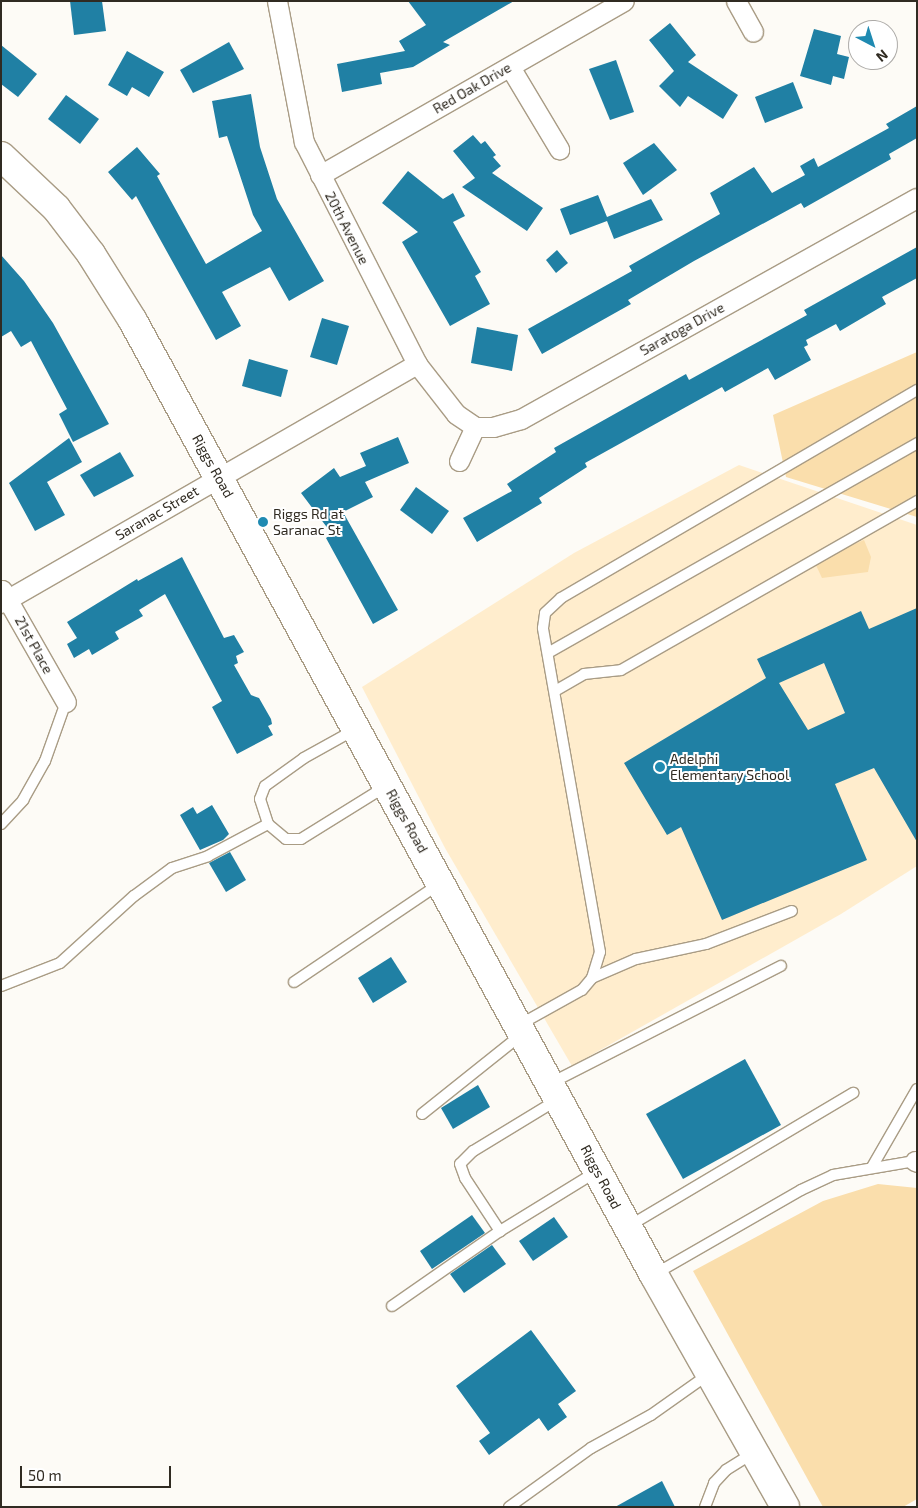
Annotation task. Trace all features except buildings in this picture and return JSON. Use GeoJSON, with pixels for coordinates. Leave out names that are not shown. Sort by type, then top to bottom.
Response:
{"type":"FeatureCollection","features":[{"type":"Feature","properties":{"kind":"main road","name":"Riggs Road"},"geometry":{"type":"LineString","coordinates":[[1,156],[56,208],[91,254],[133,321],[556,1091],[654,1275],[785,1507]]}},
{"type":"Feature","properties":{"kind":"street","name":"20th Avenue"},"geometry":{"type":"LineString","coordinates":[[277,1],[298,120],[304,142],[417,364],[456,414],[475,427]]}},
{"type":"Feature","properties":{"kind":"street","name":"Red Oak Drive"},"geometry":{"type":"LineString","coordinates":[[320,176],[624,1]]}},
{"type":"Feature","properties":{"kind":"street"},"geometry":{"type":"LineString","coordinates":[[736,1],[752,32]]}},
{"type":"Feature","properties":{"kind":"street"},"geometry":{"type":"LineString","coordinates":[[510,67],[559,150]]}},
{"type":"Feature","properties":{"kind":"street","name":"Saratoga Drive"},"geometry":{"type":"LineString","coordinates":[[475,427],[493,427],[520,419],[917,198]]}},
{"type":"Feature","properties":{"kind":"street","name":"Saranac Street"},"geometry":{"type":"LineString","coordinates":[[4,597],[417,364]]}},
{"type":"Feature","properties":{"kind":"street"},"geometry":{"type":"LineString","coordinates":[[459,461],[475,427]]}},
{"type":"Feature","properties":{"kind":"street","name":"21st Place"},"geometry":{"type":"LineString","coordinates":[[4,597],[66,702]]}},
{"type":"Feature","properties":{"kind":"lane"},"geometry":{"type":"LineString","coordinates":[[422,1114],[521,1029],[582,990],[592,978],[600,952],[543,628],[545,613],[561,598],[917,390]]}},
{"type":"Feature","properties":{"kind":"lane"},"geometry":{"type":"LineString","coordinates":[[548,653],[917,443]]}},
{"type":"Feature","properties":{"kind":"lane"},"geometry":{"type":"LineString","coordinates":[[554,692],[584,674],[621,670],[917,502]]}},
{"type":"Feature","properties":{"kind":"lane"},"geometry":{"type":"LineString","coordinates":[[1,824],[23,800],[45,761],[66,702]]}},
{"type":"Feature","properties":{"kind":"lane"},"geometry":{"type":"LineString","coordinates":[[357,728],[304,758],[265,786],[260,799],[268,824],[286,839],[301,839],[388,785]]}},
{"type":"Feature","properties":{"kind":"lane"},"geometry":{"type":"LineString","coordinates":[[1,986],[60,963],[134,896],[172,868],[208,856],[268,824]]}},
{"type":"Feature","properties":{"kind":"lane"},"geometry":{"type":"LineString","coordinates":[[294,982],[441,883]]}},
{"type":"Feature","properties":{"kind":"lane"},"geometry":{"type":"LineString","coordinates":[[592,978],[636,959],[706,944],[792,911]]}},
{"type":"Feature","properties":{"kind":"lane"},"geometry":{"type":"LineString","coordinates":[[500,1231],[460,1164],[473,1151],[556,1091],[781,966]]}},
{"type":"Feature","properties":{"kind":"lane"},"geometry":{"type":"LineString","coordinates":[[872,1167],[917,1089]]}},
{"type":"Feature","properties":{"kind":"lane"},"geometry":{"type":"LineString","coordinates":[[628,1226],[853,1093]]}},
{"type":"Feature","properties":{"kind":"lane"},"geometry":{"type":"LineString","coordinates":[[654,1275],[801,1190],[841,1173],[916,1161]]}},
{"type":"Feature","properties":{"kind":"lane"},"geometry":{"type":"LineString","coordinates":[[392,1306],[500,1231],[597,1171]]}},
{"type":"Feature","properties":{"kind":"lane"},"geometry":{"type":"LineString","coordinates":[[508,1507],[591,1448],[651,1415],[710,1374]]}},
{"type":"Feature","properties":{"kind":"lane"},"geometry":{"type":"LineString","coordinates":[[705,1507],[714,1483],[726,1470],[754,1452]]}},
{"type":"Feature","properties":{"kind":"shaded area"},"geometry":{"type":"Polygon","coordinates":[[[917,352],[917,517],[786,477],[773,415],[917,352]]]}},
{"type":"Feature","properties":{"kind":"shaded area","name":"Adelphi Elementary School"},"geometry":{"type":"Polygon","coordinates":[[[739,465],[917,525],[917,866],[841,914],[572,1066],[445,848],[362,687],[574,553],[739,465]]]}},
{"type":"Feature","properties":{"kind":"shaded area"},"geometry":{"type":"Polygon","coordinates":[[[864,540],[871,557],[868,572],[822,578],[814,561],[864,540]]]}},
{"type":"Feature","properties":{"kind":"shaded area"},"geometry":{"type":"Polygon","coordinates":[[[878,1184],[917,1188],[917,1499],[903,1507],[823,1507],[693,1271],[823,1201],[878,1184]]]}},
{"type":"Feature","properties":{"kind":"place","name":"Riggs Rd at Saranac St"},"geometry":{"type":"Point","coordinates":[263,522]}},
{"type":"Feature","properties":{"kind":"place","name":"Adelphi Elementary School"},"geometry":{"type":"Point","coordinates":[660,767]}}]}
